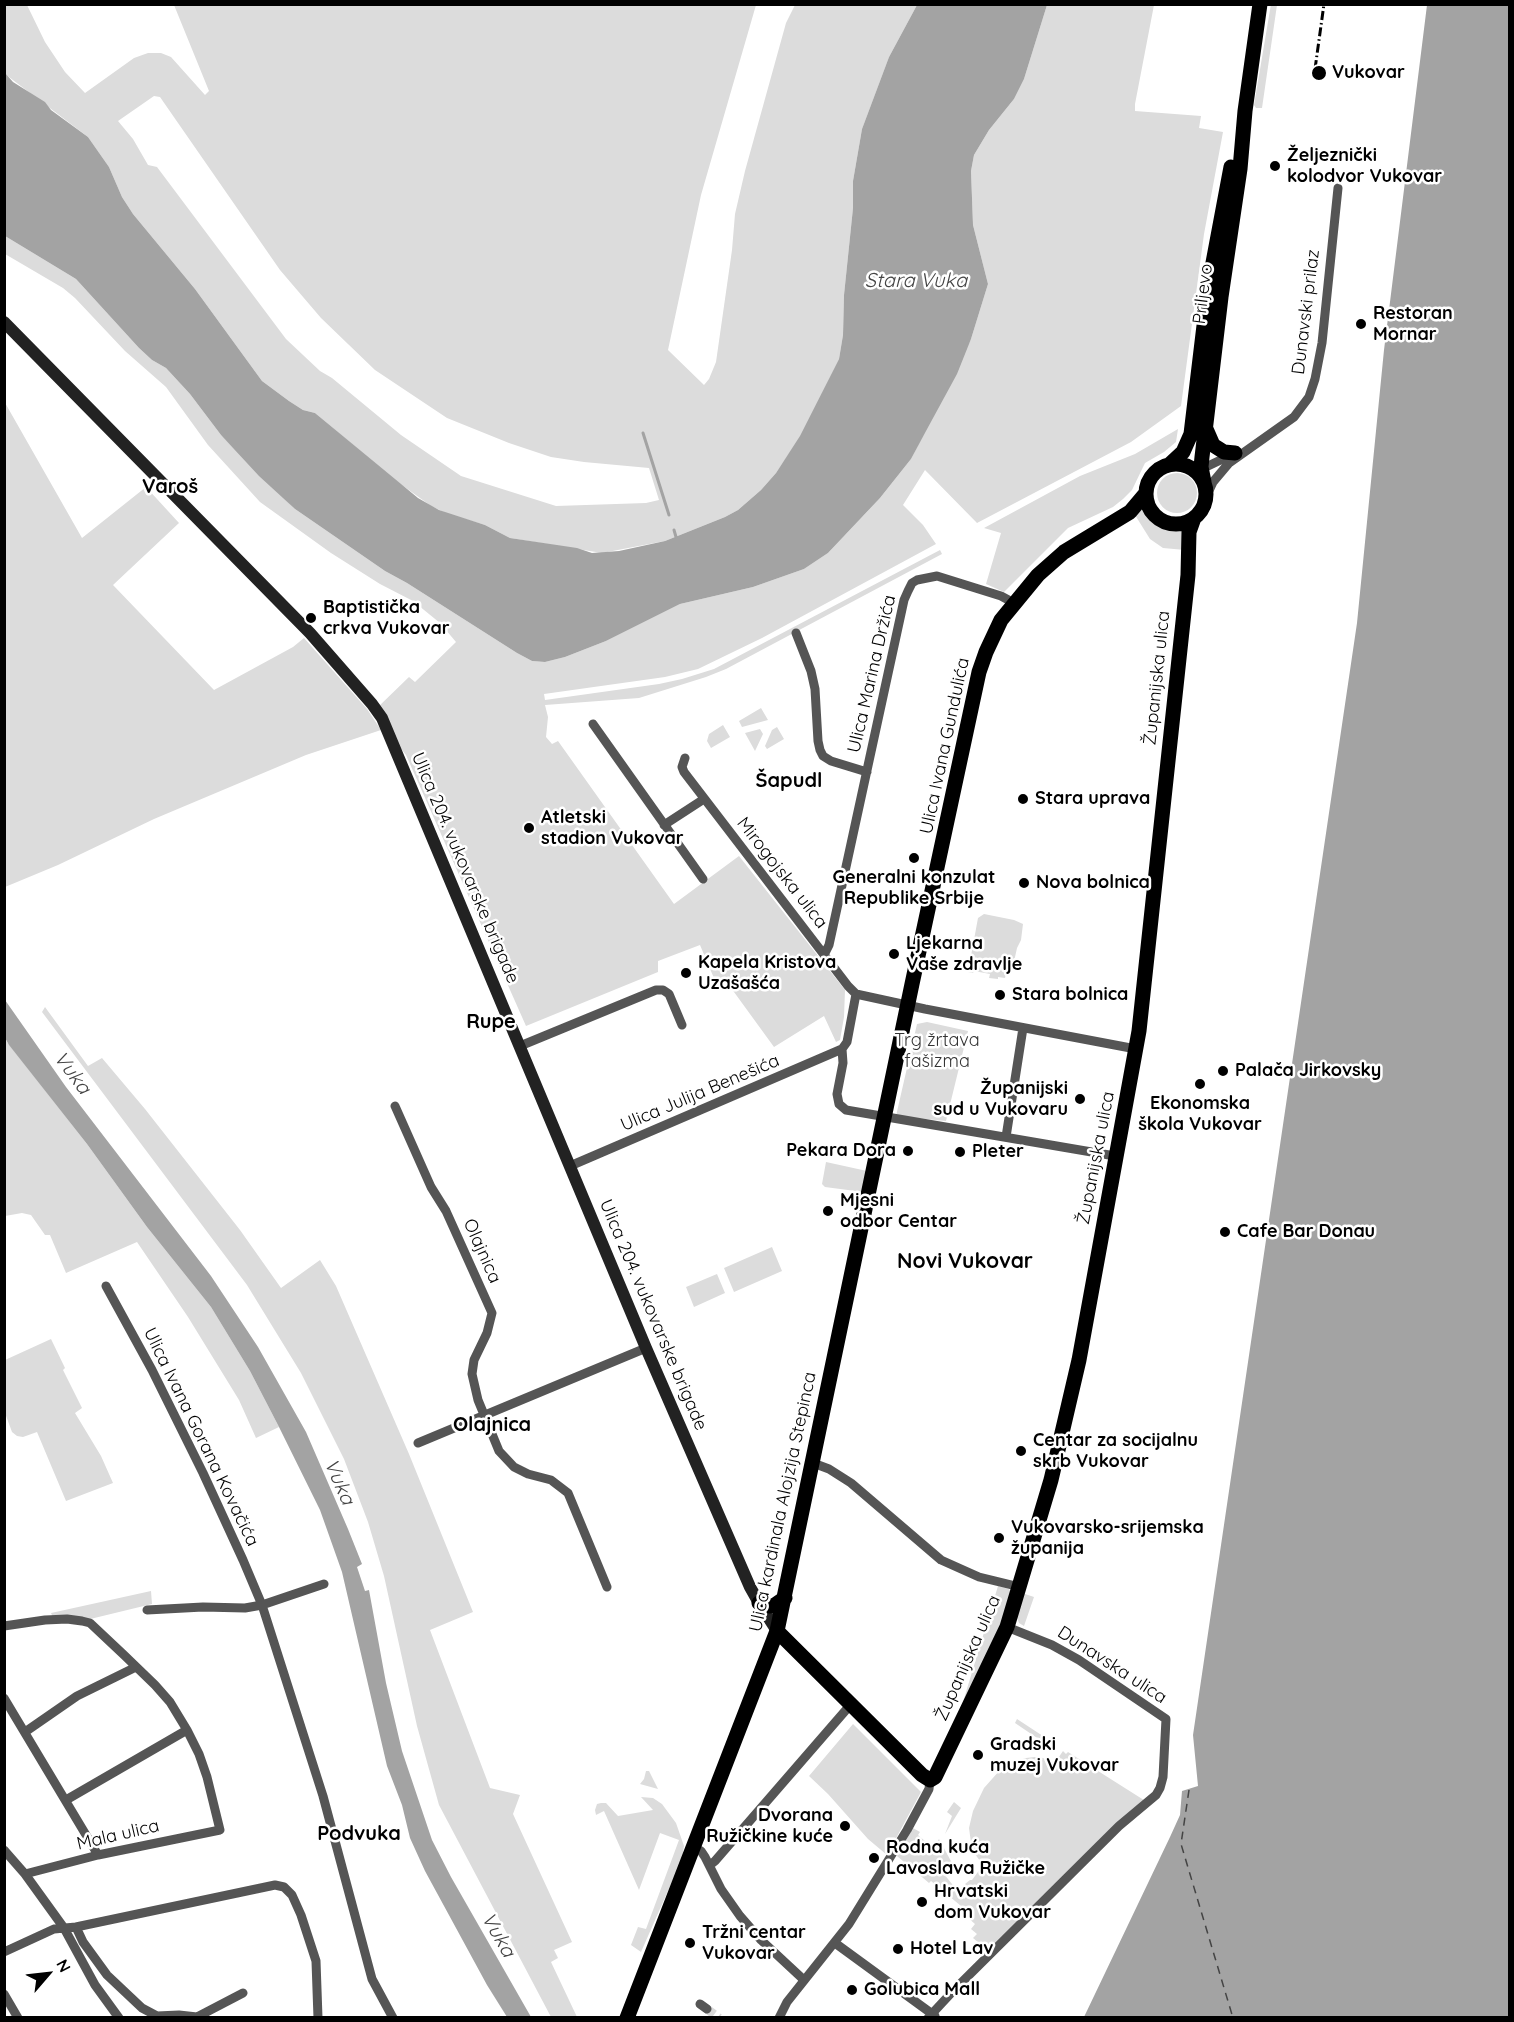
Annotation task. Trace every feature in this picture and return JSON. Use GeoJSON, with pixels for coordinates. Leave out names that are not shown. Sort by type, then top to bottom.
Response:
{"type":"FeatureCollection","features":[{"type":"Feature","properties":{"kind":"main road","name":"Priljevo"},"geometry":{"type":"LineString","coordinates":[[1169,465],[1187,446],[1208,408],[1260,4]]}},
{"type":"Feature","properties":{"kind":"main road","name":"Priljevo"},"geometry":{"type":"LineString","coordinates":[[1200,478],[1196,386],[1210,274],[1245,111]]}},
{"type":"Feature","properties":{"kind":"main road"},"geometry":{"type":"LineString","coordinates":[[1199,425],[1213,445],[1224,452],[1235,453]]}},
{"type":"Feature","properties":{"kind":"main road"},"geometry":{"type":"LineString","coordinates":[[1177,464],[1200,478],[1203,507],[1194,518],[1177,524],[1163,521],[1149,507],[1146,493],[1148,484],[1160,469],[1177,464]]}},
{"type":"Feature","properties":{"kind":"main road","name":"Ulica Ivana Gundulića"},"geometry":{"type":"LineString","coordinates":[[908,1005],[979,672],[992,636],[1014,603],[1048,566],[1077,543],[1130,512],[1146,493]]}},
{"type":"Feature","properties":{"kind":"main road","name":"Županijska ulica"},"geometry":{"type":"LineString","coordinates":[[930,1780],[936,1775],[1007,1627],[1051,1480],[1070,1401],[1136,1049],[1188,575],[1189,532],[1194,518]]}},
{"type":"Feature","properties":{"kind":"main road"},"geometry":{"type":"LineString","coordinates":[[884,1117],[908,1005]]}},
{"type":"Feature","properties":{"kind":"main road","name":"Ulica kardinala Alojzija Stepinca"},"geometry":{"type":"LineString","coordinates":[[627,2018],[777,1631],[884,1117]]}},
{"type":"Feature","properties":{"kind":"main road"},"geometry":{"type":"LineString","coordinates":[[759,1603],[776,1605],[785,1598]]}},
{"type":"Feature","properties":{"kind":"main road"},"geometry":{"type":"LineString","coordinates":[[777,1631],[922,1775],[930,1780]]}},
{"type":"Feature","properties":{"kind":"street","name":"Dunavski prilaz"},"geometry":{"type":"LineString","coordinates":[[1200,478],[1221,471],[1250,447],[1294,417],[1309,397],[1322,343],[1338,188]]}},
{"type":"Feature","properties":{"kind":"street","name":"Ulica 204. vukovarske brigade"},"geometry":{"type":"LineString","coordinates":[[4,322],[310,633],[372,704],[384,722],[646,1348],[759,1603],[777,1631]]}},
{"type":"Feature","properties":{"kind":"street","name":"Dunavski prilaz"},"geometry":{"type":"LineString","coordinates":[[1200,478],[1215,464],[1250,447]]}},
{"type":"Feature","properties":{"kind":"street","name":"Ulica Marina Držića"},"geometry":{"type":"LineString","coordinates":[[824,955],[829,945],[904,600],[912,584],[924,578],[937,576],[1001,596],[1014,603]]}},
{"type":"Feature","properties":{"kind":"street","name":"Ulica Marina Držića"},"geometry":{"type":"LineString","coordinates":[[796,633],[811,671],[815,689],[818,741],[823,756],[831,762],[867,772]]}},
{"type":"Feature","properties":{"kind":"street"},"geometry":{"type":"LineString","coordinates":[[593,724],[703,879]]}},
{"type":"Feature","properties":{"kind":"street","name":"Mirogojska ulica"},"geometry":{"type":"LineString","coordinates":[[685,758],[682,767],[684,772],[856,994]]}},
{"type":"Feature","properties":{"kind":"street"},"geometry":{"type":"LineString","coordinates":[[664,825],[704,799]]}},
{"type":"Feature","properties":{"kind":"street"},"geometry":{"type":"LineString","coordinates":[[520,1046],[656,990],[663,990],[669,994],[682,1025]]}},
{"type":"Feature","properties":{"kind":"street"},"geometry":{"type":"LineString","coordinates":[[1115,1156],[846,1110],[839,1104],[837,1094],[843,1063],[842,1049],[847,1042],[856,994],[1136,1049]]}},
{"type":"Feature","properties":{"kind":"street"},"geometry":{"type":"LineString","coordinates":[[1006,1137],[1023,1028]]}},
{"type":"Feature","properties":{"kind":"street","name":"Ulica Julija Benešića"},"geometry":{"type":"LineString","coordinates":[[570,1166],[842,1049]]}},
{"type":"Feature","properties":{"kind":"street","name":"Olajnica"},"geometry":{"type":"LineString","coordinates":[[395,1106],[492,1313],[487,1333],[474,1360],[472,1374],[473,1386],[483,1415],[499,1451],[506,1460],[528,1474],[551,1480],[568,1493],[607,1587]]}},
{"type":"Feature","properties":{"kind":"street","name":"Ulica Ivana Gorana Kovačića"},"geometry":{"type":"LineString","coordinates":[[106,1286],[152,1370],[203,1473],[262,1605],[323,1796],[372,1978],[393,2018]]}},
{"type":"Feature","properties":{"kind":"street"},"geometry":{"type":"LineString","coordinates":[[418,1443],[646,1348]]}},
{"type":"Feature","properties":{"kind":"street"},"geometry":{"type":"LineString","coordinates":[[813,1462],[851,1483],[940,1560],[979,1577],[1020,1587]]}},
{"type":"Feature","properties":{"kind":"street"},"geometry":{"type":"LineString","coordinates":[[147,1610],[203,1607],[245,1608],[262,1605],[324,1584]]}},
{"type":"Feature","properties":{"kind":"street"},"geometry":{"type":"LineString","coordinates":[[4,1626],[67,1619],[90,1623],[155,1685],[170,1702],[187,1730],[66,1800]]}},
{"type":"Feature","properties":{"kind":"street","name":"Dunavska ulica"},"geometry":{"type":"LineString","coordinates":[[932,2016],[1119,1826],[1155,1795],[1160,1788],[1163,1776],[1166,1719],[1079,1660],[1052,1645],[1007,1627]]}},
{"type":"Feature","properties":{"kind":"street"},"geometry":{"type":"LineString","coordinates":[[25,1732],[77,1696],[136,1667]]}},
{"type":"Feature","properties":{"kind":"street"},"geometry":{"type":"LineString","coordinates":[[4,1698],[98,1855]]}},
{"type":"Feature","properties":{"kind":"street"},"geometry":{"type":"LineString","coordinates":[[710,1865],[852,1703]]}},
{"type":"Feature","properties":{"kind":"street","name":"Mala ulica"},"geometry":{"type":"LineString","coordinates":[[25,1874],[98,1855],[220,1830],[207,1777],[187,1730]]}},
{"type":"Feature","properties":{"kind":"street"},"geometry":{"type":"LineString","coordinates":[[779,2018],[780,2013],[804,1980],[849,1924],[907,1830],[929,1789],[930,1780]]}},
{"type":"Feature","properties":{"kind":"street"},"geometry":{"type":"LineString","coordinates":[[693,1847],[701,1851],[721,1889],[740,1916],[761,1940],[804,1980]]}},
{"type":"Feature","properties":{"kind":"street"},"geometry":{"type":"LineString","coordinates":[[4,1850],[25,1874],[64,1928],[95,1985],[119,2018]]}},
{"type":"Feature","properties":{"kind":"street"},"geometry":{"type":"LineString","coordinates":[[4,1952],[54,1929],[76,1927],[275,1885],[284,1887],[292,1895],[301,1916],[315,1961],[318,2018]]}},
{"type":"Feature","properties":{"kind":"street"},"geometry":{"type":"LineString","coordinates":[[76,1927],[89,1951],[107,1975],[152,2015],[197,2017],[243,1993]]}},
{"type":"Feature","properties":{"kind":"street"},"geometry":{"type":"LineString","coordinates":[[835,1943],[932,2016]]}},
{"type":"Feature","properties":{"kind":"street"},"geometry":{"type":"LineString","coordinates":[[4,1994],[18,2018]]}},
{"type":"Feature","properties":{"kind":"green space"},"geometry":{"type":"Polygon","coordinates":[[[1271,4],[1277,5],[1262,108],[1256,108],[1254,105],[1271,4]]]}},
{"type":"Feature","properties":{"kind":"green space"},"geometry":{"type":"Polygon","coordinates":[[[5,5],[27,5],[45,42],[65,72],[85,93],[134,58],[148,53],[161,53],[171,57],[205,95],[209,91],[174,5],[756,5],[701,195],[668,350],[704,385],[716,362],[735,214],[745,171],[786,23],[795,5],[917,5],[889,57],[862,129],[853,181],[853,208],[839,359],[801,436],[776,473],[738,510],[665,541],[602,553],[510,538],[485,525],[448,514],[431,506],[395,480],[315,413],[303,410],[262,381],[195,289],[133,214],[122,197],[109,167],[88,137],[5,74],[5,5]],[[154,96],[118,121],[133,139],[148,165],[157,167],[286,339],[320,371],[332,378],[401,435],[461,476],[556,506],[646,503],[659,500],[649,468],[551,457],[509,443],[447,418],[375,370],[321,318],[280,270],[160,97],[154,96]]]}},
{"type":"Feature","properties":{"kind":"green space"},"geometry":{"type":"Polygon","coordinates":[[[1047,5],[1154,5],[1135,111],[1201,116],[1199,128],[1223,132],[1204,234],[1181,406],[1131,442],[977,523],[925,470],[903,505],[923,525],[936,544],[762,638],[698,669],[665,677],[544,694],[545,700],[659,684],[714,669],[940,550],[942,554],[726,669],[706,677],[639,698],[545,705],[548,717],[546,737],[552,744],[558,741],[674,904],[739,856],[845,990],[840,1040],[836,1042],[824,1016],[774,1047],[726,981],[716,983],[700,945],[658,961],[658,972],[526,1026],[406,755],[394,740],[378,707],[409,677],[415,682],[456,642],[440,623],[413,601],[380,584],[331,553],[260,502],[208,445],[166,387],[125,351],[75,298],[63,288],[5,254],[5,236],[76,279],[139,348],[152,360],[166,368],[190,394],[221,435],[295,509],[385,571],[517,653],[532,661],[545,662],[606,641],[680,604],[753,587],[804,569],[828,553],[880,498],[911,459],[971,339],[988,284],[973,225],[971,171],[974,155],[989,130],[1014,99],[1024,79],[1047,5]]]}},
{"type":"Feature","properties":{"kind":"green space"},"geometry":{"type":"Polygon","coordinates":[[[4,401],[82,538],[146,487],[179,523],[113,585],[214,690],[293,647],[304,638],[367,709],[381,730],[306,755],[154,819],[58,865],[5,887],[4,401]]]}},
{"type":"Feature","properties":{"kind":"green space"},"geometry":{"type":"Polygon","coordinates":[[[1178,429],[1176,442],[1145,463],[1132,490],[1123,499],[1113,507],[1068,528],[1004,592],[986,584],[1001,533],[984,528],[1080,476],[1135,454],[1178,429]]]}},
{"type":"Feature","properties":{"kind":"green space"},"geometry":{"type":"Polygon","coordinates":[[[1177,473],[1185,474],[1191,479],[1196,485],[1196,501],[1191,507],[1185,512],[1177,513],[1169,512],[1163,507],[1158,501],[1157,493],[1158,485],[1163,479],[1169,474],[1177,473]]]}},
{"type":"Feature","properties":{"kind":"green space"},"geometry":{"type":"Polygon","coordinates":[[[1144,508],[1152,519],[1162,526],[1183,528],[1185,550],[1163,548],[1150,539],[1135,515],[1144,508]]]}},
{"type":"Feature","properties":{"kind":"green space"},"geometry":{"type":"Polygon","coordinates":[[[761,708],[768,720],[742,727],[739,721],[761,708]]]}},
{"type":"Feature","properties":{"kind":"green space"},"geometry":{"type":"Polygon","coordinates":[[[723,725],[730,737],[711,748],[707,741],[709,734],[723,725]]]}},
{"type":"Feature","properties":{"kind":"green space"},"geometry":{"type":"Polygon","coordinates":[[[777,727],[784,739],[767,749],[765,746],[772,730],[777,727]]]}},
{"type":"Feature","properties":{"kind":"green space"},"geometry":{"type":"Polygon","coordinates":[[[760,729],[763,734],[755,751],[745,733],[760,729]]]}},
{"type":"Feature","properties":{"kind":"green space"},"geometry":{"type":"Polygon","coordinates":[[[984,914],[1023,924],[1013,966],[1008,965],[1005,978],[989,978],[990,974],[968,972],[978,918],[984,914]]]}},
{"type":"Feature","properties":{"kind":"green space"},"geometry":{"type":"Polygon","coordinates":[[[45,1007],[88,1066],[102,1058],[145,1109],[240,1230],[281,1288],[320,1260],[336,1286],[409,1454],[473,1612],[430,1630],[490,1788],[520,1795],[513,1814],[572,1942],[554,1950],[558,1958],[551,1962],[577,2017],[551,2017],[439,1805],[417,1726],[384,1576],[368,1522],[344,1459],[301,1373],[247,1285],[42,1012],[45,1007]]]}},
{"type":"Feature","properties":{"kind":"green space","name":"Trg žrtava fašizma"},"geometry":{"type":"Polygon","coordinates":[[[927,1022],[968,1031],[946,1121],[896,1116],[917,1024],[927,1022]]]}},
{"type":"Feature","properties":{"kind":"green space"},"geometry":{"type":"Polygon","coordinates":[[[4,1038],[87,1144],[147,1227],[211,1307],[250,1371],[279,1427],[256,1438],[239,1400],[188,1317],[137,1242],[66,1273],[50,1235],[45,1235],[31,1215],[22,1213],[5,1216],[4,1038]]]}},
{"type":"Feature","properties":{"kind":"green space"},"geometry":{"type":"Polygon","coordinates":[[[826,1162],[867,1171],[863,1192],[825,1187],[822,1184],[826,1162]]]}},
{"type":"Feature","properties":{"kind":"green space"},"geometry":{"type":"Polygon","coordinates":[[[772,1247],[782,1271],[734,1292],[724,1268],[772,1247]]]}},
{"type":"Feature","properties":{"kind":"green space"},"geometry":{"type":"Polygon","coordinates":[[[717,1274],[725,1293],[694,1307],[686,1287],[717,1274]]]}},
{"type":"Feature","properties":{"kind":"green space"},"geometry":{"type":"Polygon","coordinates":[[[51,1339],[82,1408],[75,1413],[101,1456],[113,1483],[66,1501],[37,1432],[23,1437],[17,1436],[12,1432],[5,1413],[5,1360],[51,1339]]]}},
{"type":"Feature","properties":{"kind":"green space"},"geometry":{"type":"Polygon","coordinates":[[[998,1586],[1009,1589],[1013,1595],[1002,1630],[963,1702],[998,1586]]]}},
{"type":"Feature","properties":{"kind":"green space"},"geometry":{"type":"Polygon","coordinates":[[[151,1591],[152,1604],[82,1621],[54,1620],[51,1613],[151,1591]]]}},
{"type":"Feature","properties":{"kind":"green space"},"geometry":{"type":"Polygon","coordinates":[[[1022,1593],[1034,1597],[1024,1626],[1019,1623],[1016,1615],[1022,1593]]]}},
{"type":"Feature","properties":{"kind":"green space"},"geometry":{"type":"Polygon","coordinates":[[[1017,1719],[1049,1740],[1046,1744],[1015,1723],[1017,1719]]]}},
{"type":"Feature","properties":{"kind":"green space"},"geometry":{"type":"Polygon","coordinates":[[[853,1724],[921,1792],[887,1855],[868,1839],[809,1776],[853,1724]]]}},
{"type":"Feature","properties":{"kind":"green space"},"geometry":{"type":"Polygon","coordinates":[[[1063,1751],[1147,1802],[991,1953],[973,1938],[977,1934],[971,1929],[975,1924],[959,1910],[961,1906],[897,1856],[913,1828],[920,1832],[918,1835],[933,1848],[939,1839],[952,1863],[944,1869],[947,1872],[944,1874],[964,1899],[971,1892],[965,1884],[972,1880],[983,1865],[972,1850],[969,1828],[973,1811],[984,1788],[1000,1770],[1013,1762],[1035,1757],[1043,1758],[1054,1764],[1063,1751]]]}},
{"type":"Feature","properties":{"kind":"green space"},"geometry":{"type":"Polygon","coordinates":[[[646,1771],[649,1771],[658,1789],[640,1784],[646,1771]]]}},
{"type":"Feature","properties":{"kind":"green space"},"geometry":{"type":"Polygon","coordinates":[[[641,1797],[653,1798],[662,1804],[676,1823],[684,1846],[682,1859],[641,1952],[631,1945],[638,1927],[646,1929],[679,1840],[660,1833],[639,1890],[604,1811],[596,1815],[595,1810],[597,1804],[606,1803],[618,1816],[653,1810],[641,1797]]]}},
{"type":"Feature","properties":{"kind":"green space"},"geometry":{"type":"Polygon","coordinates":[[[954,1802],[961,1808],[945,1834],[952,1816],[947,1812],[954,1802]]]}},
{"type":"Feature","properties":{"kind":"water","name":"Stara Vuka"},"geometry":{"type":"Polygon","coordinates":[[[917,5],[1047,5],[1024,79],[1014,99],[989,130],[974,155],[971,171],[973,225],[988,284],[971,339],[957,374],[911,459],[880,498],[828,553],[804,569],[753,587],[680,604],[606,641],[565,657],[545,662],[532,661],[517,653],[385,571],[295,509],[259,476],[221,435],[190,394],[166,368],[152,360],[139,348],[76,279],[5,236],[5,73],[13,82],[45,102],[51,110],[88,137],[109,167],[122,197],[133,214],[195,289],[262,381],[303,410],[315,413],[418,498],[439,510],[485,525],[510,538],[577,548],[592,553],[619,551],[665,541],[725,517],[738,510],[761,490],[776,473],[800,436],[839,359],[853,208],[853,181],[862,129],[889,57],[917,5]]]}},
{"type":"Feature","properties":{"kind":"water"},"geometry":{"type":"Polygon","coordinates":[[[1427,5],[1510,5],[1509,2017],[1084,2017],[1180,1815],[1182,1791],[1198,1786],[1193,1735],[1357,623],[1384,350],[1427,5]]]}},
{"type":"Feature","properties":{"kind":"water"},"geometry":{"type":"Polygon","coordinates":[[[5,1000],[66,1087],[211,1276],[258,1347],[306,1432],[362,1564],[357,1567],[365,1591],[369,1590],[386,1683],[402,1751],[432,1840],[531,2017],[507,2017],[425,1871],[410,1838],[402,1805],[387,1766],[342,1572],[320,1510],[279,1427],[250,1371],[211,1307],[147,1227],[87,1144],[9,1045],[5,1038],[5,1000]]]}},
{"type":"Feature","properties":{"kind":"waterway"},"geometry":{"type":"LineString","coordinates":[[643,433],[669,515]]}},
{"type":"Feature","properties":{"kind":"waterway"},"geometry":{"type":"LineString","coordinates":[[674,530],[676,537]]}},
{"type":"Feature","properties":{"kind":"ferry route"},"geometry":{"type":"LineString","coordinates":[[1189,1790],[1181,1844],[1233,2018]]}},
{"type":"Feature","properties":{"kind":"tunnel"},"geometry":{"type":"LineString","coordinates":[[707,2009],[719,2018]]}},
{"type":"Feature","properties":{"kind":"railway"},"geometry":{"type":"LineString","coordinates":[[1315,69],[1324,4]]}},
{"type":"Feature","properties":{"kind":"place","name":"Vukovar"},"geometry":{"type":"Point","coordinates":[1319,73]}},
{"type":"Feature","properties":{"kind":"place","name":"Željeznički kolodvor Vukovar"},"geometry":{"type":"Point","coordinates":[1275,166]}},
{"type":"Feature","properties":{"kind":"place","name":"Restoran Mornar"},"geometry":{"type":"Point","coordinates":[1361,324]}},
{"type":"Feature","properties":{"kind":"place","name":"Baptistička crkva Vukovar"},"geometry":{"type":"Point","coordinates":[311,618]}},
{"type":"Feature","properties":{"kind":"place","name":"Stara uprava"},"geometry":{"type":"Point","coordinates":[1023,799]}},
{"type":"Feature","properties":{"kind":"place","name":"Atletski stadion Vukovar"},"geometry":{"type":"Point","coordinates":[529,828]}},
{"type":"Feature","properties":{"kind":"place","name":"Generalni konzulat Republike Srbije"},"geometry":{"type":"Point","coordinates":[914,858]}},
{"type":"Feature","properties":{"kind":"place","name":"Nova bolnica"},"geometry":{"type":"Point","coordinates":[1024,883]}},
{"type":"Feature","properties":{"kind":"place","name":"Ljekarna Vaše zdravlje"},"geometry":{"type":"Point","coordinates":[894,954]}},
{"type":"Feature","properties":{"kind":"place","name":"Kapela Kristova Uzašašća"},"geometry":{"type":"Point","coordinates":[686,973]}},
{"type":"Feature","properties":{"kind":"place","name":"Stara bolnica"},"geometry":{"type":"Point","coordinates":[1000,995]}},
{"type":"Feature","properties":{"kind":"place","name":"Palača Jirkovsky"},"geometry":{"type":"Point","coordinates":[1223,1071]}},
{"type":"Feature","properties":{"kind":"place","name":"Ekonomska škola Vukovar"},"geometry":{"type":"Point","coordinates":[1200,1084]}},
{"type":"Feature","properties":{"kind":"place","name":"Županijski sud u Vukovaru"},"geometry":{"type":"Point","coordinates":[1080,1099]}},
{"type":"Feature","properties":{"kind":"place","name":"Pekara Dora"},"geometry":{"type":"Point","coordinates":[908,1151]}},
{"type":"Feature","properties":{"kind":"place","name":"Pleter"},"geometry":{"type":"Point","coordinates":[960,1152]}},
{"type":"Feature","properties":{"kind":"place","name":"Mjesni odbor Centar"},"geometry":{"type":"Point","coordinates":[828,1211]}},
{"type":"Feature","properties":{"kind":"place","name":"Cafe Bar Donau"},"geometry":{"type":"Point","coordinates":[1225,1232]}},
{"type":"Feature","properties":{"kind":"place","name":"Centar za socijalnu skrb Vukovar"},"geometry":{"type":"Point","coordinates":[1021,1451]}},
{"type":"Feature","properties":{"kind":"place","name":"Vukovarsko-srijemska županija"},"geometry":{"type":"Point","coordinates":[999,1538]}},
{"type":"Feature","properties":{"kind":"place","name":"Gradski muzej Vukovar"},"geometry":{"type":"Point","coordinates":[978,1755]}},
{"type":"Feature","properties":{"kind":"place","name":"Dvorana Ružičkine kuće"},"geometry":{"type":"Point","coordinates":[845,1826]}},
{"type":"Feature","properties":{"kind":"place","name":"Rodna kuća Lavoslava Ružičke"},"geometry":{"type":"Point","coordinates":[874,1858]}},
{"type":"Feature","properties":{"kind":"place","name":"Hrvatski dom Vukovar"},"geometry":{"type":"Point","coordinates":[922,1902]}},
{"type":"Feature","properties":{"kind":"place","name":"Tržni centar Vukovar"},"geometry":{"type":"Point","coordinates":[690,1943]}},
{"type":"Feature","properties":{"kind":"place","name":"Hotel Lav"},"geometry":{"type":"Point","coordinates":[898,1949]}},
{"type":"Feature","properties":{"kind":"place","name":"Golubica Mall"},"geometry":{"type":"Point","coordinates":[852,1990]}},
{"type":"Feature","properties":{"kind":"district","name":"Varoš"},"geometry":{"type":"Point","coordinates":[170,487]}},
{"type":"Feature","properties":{"kind":"district","name":"Šapudl"},"geometry":{"type":"Point","coordinates":[789,781]}},
{"type":"Feature","properties":{"kind":"district","name":"Rupe"},"geometry":{"type":"Point","coordinates":[491,1022]}},
{"type":"Feature","properties":{"kind":"district","name":"Novi Vukovar"},"geometry":{"type":"Point","coordinates":[965,1262]}},
{"type":"Feature","properties":{"kind":"district","name":"Olajnica"},"geometry":{"type":"Point","coordinates":[492,1425]}},
{"type":"Feature","properties":{"kind":"district","name":"Podvuka"},"geometry":{"type":"Point","coordinates":[359,1834]}},
{"type":"Feature","properties":{"kind":"water label","name":"Vuka"},"geometry":{"type":"Point","coordinates":[72,1073]}},
{"type":"Feature","properties":{"kind":"water label","name":"Vuka"},"geometry":{"type":"Point","coordinates":[339,1482]}},
{"type":"Feature","properties":{"kind":"water label","name":"Vuka"},"geometry":{"type":"Point","coordinates":[498,1935]}}]}
